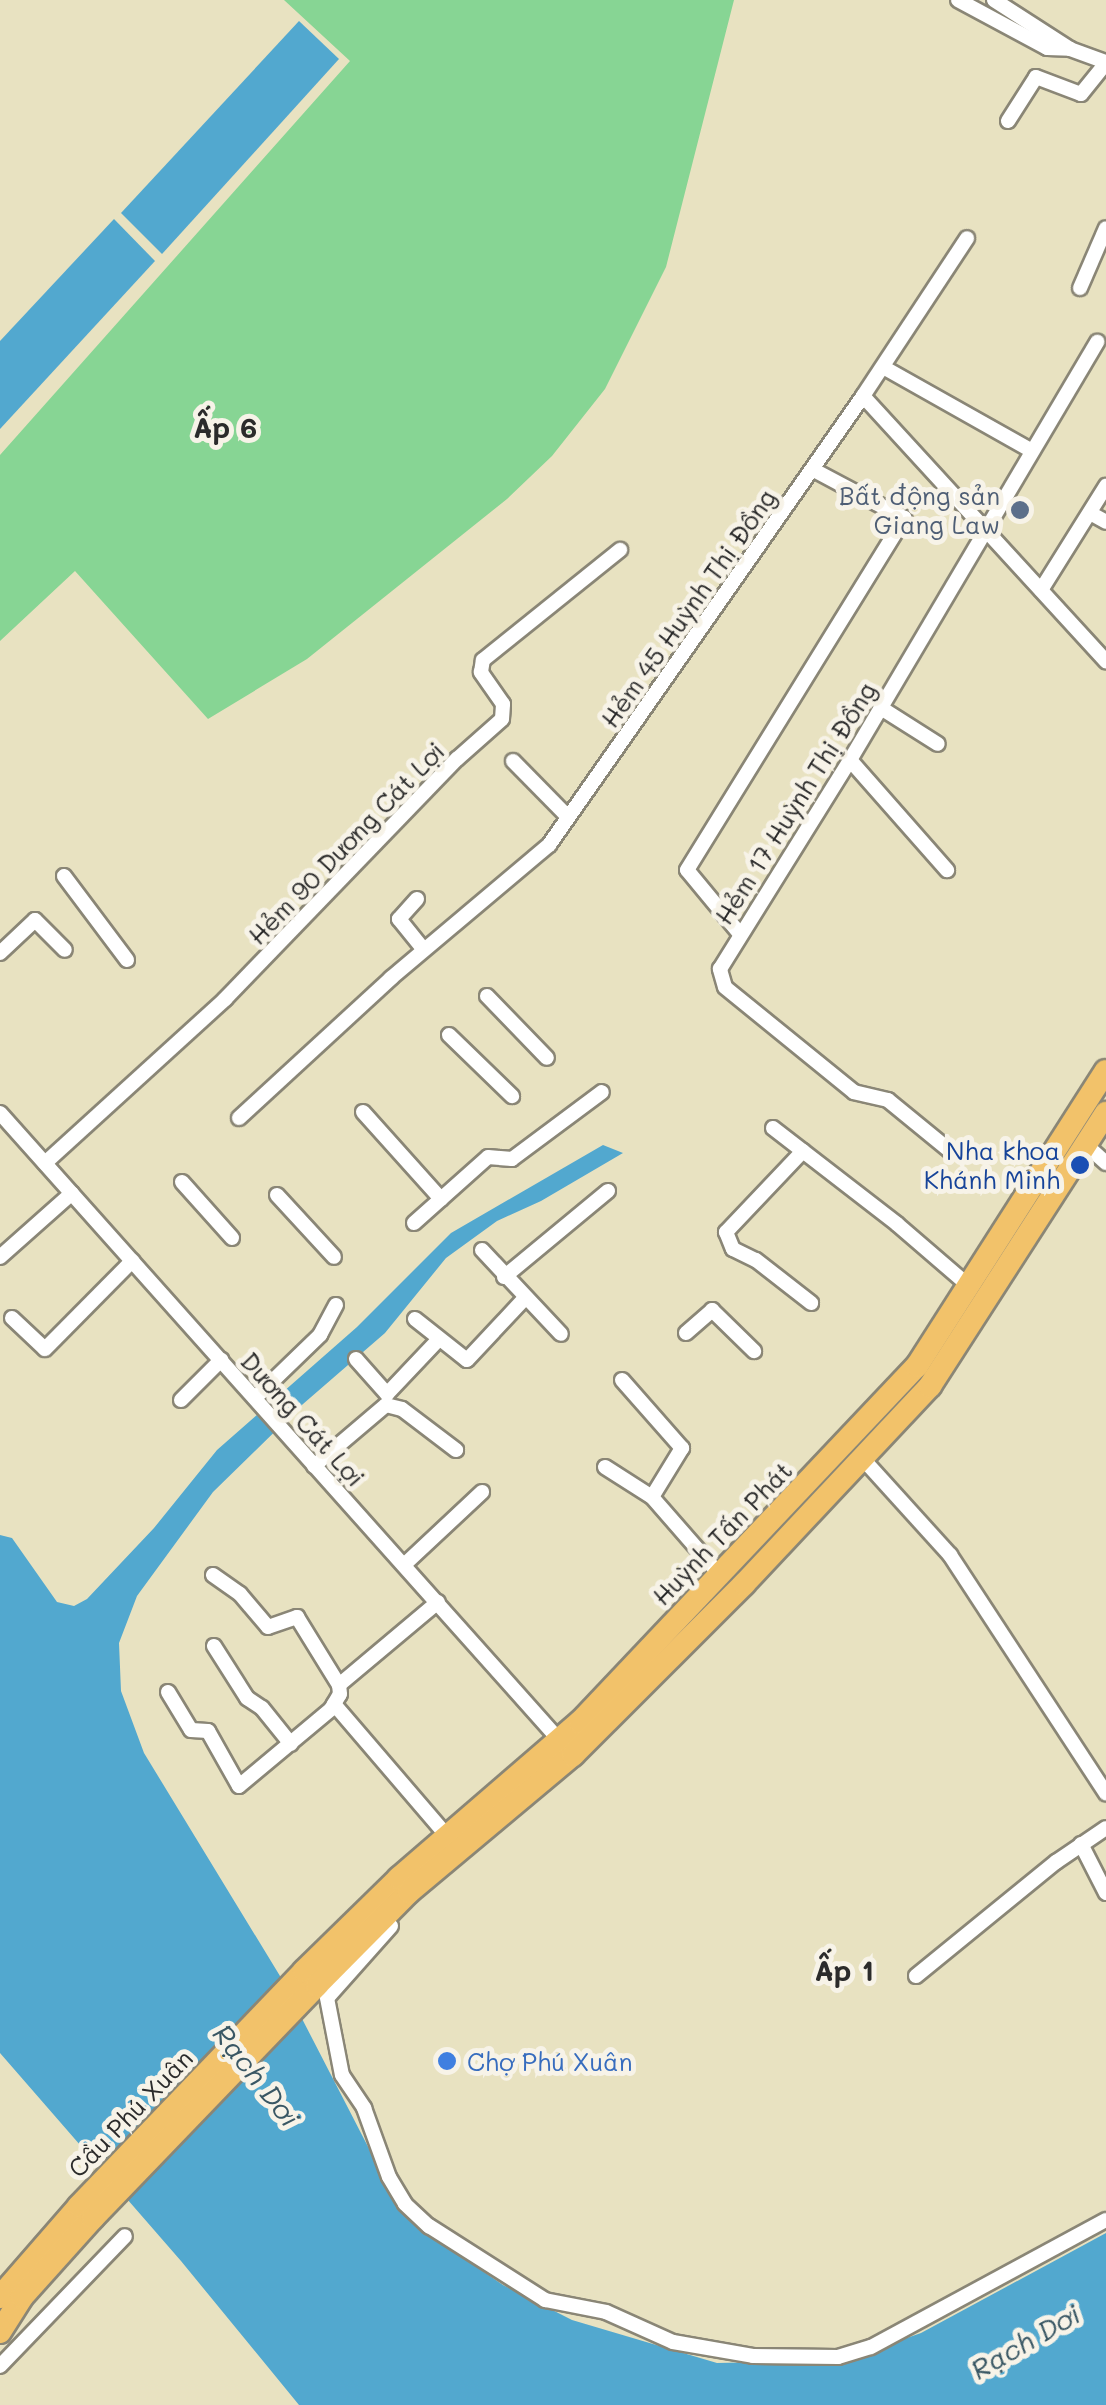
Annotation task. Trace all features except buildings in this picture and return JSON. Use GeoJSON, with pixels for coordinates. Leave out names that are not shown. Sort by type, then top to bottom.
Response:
{"type":"FeatureCollection","features":[{"type":"Feature","properties":{"kind":"main road","name":"Huỳnh Tấn Phát"},"geometry":{"type":"LineString","coordinates":[[311,1978],[452,1844],[566,1748],[855,1451],[917,1366],[1106,1071]]}},
{"type":"Feature","properties":{"kind":"main road","name":"Huỳnh Tấn Phát"},"geometry":{"type":"LineString","coordinates":[[566,1748],[721,1576],[930,1386],[1106,1113]]}},
{"type":"Feature","properties":{"kind":"main road","name":"Cầu Phú Xuân"},"geometry":{"type":"LineString","coordinates":[[86,2212],[311,1978]]}},
{"type":"Feature","properties":{"kind":"main road"},"geometry":{"type":"LineString","coordinates":[[0,2296],[86,2212]]}},
{"type":"Feature","properties":{"kind":"main road"},"geometry":{"type":"LineString","coordinates":[[0,2332],[86,2212]]}},
{"type":"Feature","properties":{"kind":"street"},"geometry":{"type":"LineString","coordinates":[[958,0],[1047,48],[1070,49]]}},
{"type":"Feature","properties":{"kind":"street"},"geometry":{"type":"LineString","coordinates":[[998,1],[1070,49],[1106,62],[1081,94],[1035,78],[1008,121]]}},
{"type":"Feature","properties":{"kind":"street"},"geometry":{"type":"LineString","coordinates":[[1080,288],[1106,228]]}},
{"type":"Feature","properties":{"kind":"street","name":"Hẻm 45 Huỳnh Thị Đồng"},"geometry":{"type":"LineString","coordinates":[[239,1118],[424,949],[549,845],[863,396],[967,238]]}},
{"type":"Feature","properties":{"kind":"street","name":"Hẻm 17 Huỳnh Thị Đồng"},"geometry":{"type":"LineString","coordinates":[[949,1150],[888,1100],[854,1092],[718,977],[740,934],[850,760],[1097,342]]}},
{"type":"Feature","properties":{"kind":"street"},"geometry":{"type":"LineString","coordinates":[[882,367],[1032,451]]}},
{"type":"Feature","properties":{"kind":"street"},"geometry":{"type":"LineString","coordinates":[[863,396],[1106,661]]}},
{"type":"Feature","properties":{"kind":"street"},"geometry":{"type":"LineString","coordinates":[[740,934],[686,870],[904,518],[812,469]]}},
{"type":"Feature","properties":{"kind":"street"},"geometry":{"type":"LineString","coordinates":[[1041,590],[1106,486]]}},
{"type":"Feature","properties":{"kind":"street"},"geometry":{"type":"LineString","coordinates":[[1090,513],[1106,522]]}},
{"type":"Feature","properties":{"kind":"street","name":"Hẻm 90 Dương Cát Lợi"},"geometry":{"type":"LineString","coordinates":[[45,1163],[225,1000],[456,759],[502,719],[502,704],[482,672],[483,660],[620,550]]}},
{"type":"Feature","properties":{"kind":"street"},"geometry":{"type":"LineString","coordinates":[[881,708],[938,744]]}},
{"type":"Feature","properties":{"kind":"street"},"geometry":{"type":"LineString","coordinates":[[513,760],[567,816]]}},
{"type":"Feature","properties":{"kind":"street"},"geometry":{"type":"LineString","coordinates":[[850,760],[947,870]]}},
{"type":"Feature","properties":{"kind":"street"},"geometry":{"type":"LineString","coordinates":[[64,876],[127,960]]}},
{"type":"Feature","properties":{"kind":"street"},"geometry":{"type":"LineString","coordinates":[[417,899],[399,920],[424,949]]}},
{"type":"Feature","properties":{"kind":"street"},"geometry":{"type":"LineString","coordinates":[[0,953],[35,920],[65,950]]}},
{"type":"Feature","properties":{"kind":"street"},"geometry":{"type":"LineString","coordinates":[[487,996],[547,1058]]}},
{"type":"Feature","properties":{"kind":"street"},"geometry":{"type":"LineString","coordinates":[[449,1034],[512,1096]]}},
{"type":"Feature","properties":{"kind":"street"},"geometry":{"type":"LineString","coordinates":[[414,1223],[488,1157],[512,1159],[602,1092]]}},
{"type":"Feature","properties":{"kind":"street"},"geometry":{"type":"LineString","coordinates":[[364,1112],[441,1200]]}},
{"type":"Feature","properties":{"kind":"street","name":"Dương Cát Lợi"},"geometry":{"type":"LineString","coordinates":[[0,1113],[566,1748]]}},
{"type":"Feature","properties":{"kind":"street"},"geometry":{"type":"LineString","coordinates":[[773,1128],[968,1286]]}},
{"type":"Feature","properties":{"kind":"street"},"geometry":{"type":"LineString","coordinates":[[1086,1144],[1106,1163]]}},
{"type":"Feature","properties":{"kind":"street"},"geometry":{"type":"LineString","coordinates":[[803,1151],[726,1232],[734,1249],[756,1260],[811,1303]]}},
{"type":"Feature","properties":{"kind":"street"},"geometry":{"type":"LineString","coordinates":[[182,1182],[232,1238]]}},
{"type":"Feature","properties":{"kind":"street"},"geometry":{"type":"LineString","coordinates":[[504,1278],[608,1190]]}},
{"type":"Feature","properties":{"kind":"street"},"geometry":{"type":"LineString","coordinates":[[0,1257],[72,1193]]}},
{"type":"Feature","properties":{"kind":"street"},"geometry":{"type":"LineString","coordinates":[[277,1195],[334,1257]]}},
{"type":"Feature","properties":{"kind":"street"},"geometry":{"type":"LineString","coordinates":[[482,1250],[504,1278],[561,1334]]}},
{"type":"Feature","properties":{"kind":"street"},"geometry":{"type":"LineString","coordinates":[[12,1318],[45,1350],[132,1260]]}},
{"type":"Feature","properties":{"kind":"street"},"geometry":{"type":"LineString","coordinates":[[415,1319],[467,1360],[524,1299]]}},
{"type":"Feature","properties":{"kind":"street"},"geometry":{"type":"LineString","coordinates":[[256,1401],[320,1335],[336,1305]]}},
{"type":"Feature","properties":{"kind":"street"},"geometry":{"type":"LineString","coordinates":[[686,1333],[712,1310],[754,1351]]}},
{"type":"Feature","properties":{"kind":"street"},"geometry":{"type":"LineString","coordinates":[[356,1359],[386,1394],[438,1340]]}},
{"type":"Feature","properties":{"kind":"street"},"geometry":{"type":"LineString","coordinates":[[182,1400],[221,1360]]}},
{"type":"Feature","properties":{"kind":"street"},"geometry":{"type":"LineString","coordinates":[[622,1380],[682,1448],[652,1497]]}},
{"type":"Feature","properties":{"kind":"street"},"geometry":{"type":"LineString","coordinates":[[314,1466],[386,1405],[402,1409],[456,1450]]}},
{"type":"Feature","properties":{"kind":"street"},"geometry":{"type":"LineString","coordinates":[[855,1451],[950,1555],[1106,1792]]}},
{"type":"Feature","properties":{"kind":"street"},"geometry":{"type":"LineString","coordinates":[[605,1467],[652,1497],[721,1576]]}},
{"type":"Feature","properties":{"kind":"street"},"geometry":{"type":"LineString","coordinates":[[404,1564],[482,1492]]}},
{"type":"Feature","properties":{"kind":"street"},"geometry":{"type":"LineString","coordinates":[[213,1575],[240,1594],[268,1627],[297,1617],[339,1685]]}},
{"type":"Feature","properties":{"kind":"street"},"geometry":{"type":"LineString","coordinates":[[168,1692],[191,1730],[208,1731],[240,1786],[334,1704],[339,1685],[438,1602]]}},
{"type":"Feature","properties":{"kind":"street"},"geometry":{"type":"LineString","coordinates":[[214,1646],[247,1698],[262,1708],[291,1744]]}},
{"type":"Feature","properties":{"kind":"street"},"geometry":{"type":"LineString","coordinates":[[334,1704],[452,1844],[459,1860],[364,1954],[327,1998],[326,2008],[342,2075],[364,2108],[389,2176],[405,2204],[429,2226],[544,2300],[606,2312],[674,2342],[753,2356],[838,2358],[871,2346],[1106,2220]]}},
{"type":"Feature","properties":{"kind":"street"},"geometry":{"type":"LineString","coordinates":[[916,1976],[1106,1828]]}},
{"type":"Feature","properties":{"kind":"street"},"geometry":{"type":"LineString","coordinates":[[1082,1844],[1106,1893]]}},
{"type":"Feature","properties":{"kind":"street"},"geometry":{"type":"LineString","coordinates":[[0,2366],[125,2236]]}},
{"type":"Feature","properties":{"kind":"green space"},"geometry":{"type":"Polygon","coordinates":[[[284,0],[734,0],[666,267],[605,389],[552,456],[507,499],[307,659],[208,719],[75,571],[0,641],[0,455],[350,61],[284,0]]]}},
{"type":"Feature","properties":{"kind":"water"},"geometry":{"type":"Polygon","coordinates":[[[299,21],[339,59],[162,254],[121,213],[299,21]]]}},
{"type":"Feature","properties":{"kind":"water"},"geometry":{"type":"Polygon","coordinates":[[[114,219],[155,261],[0,429],[0,341],[114,219]]]}},
{"type":"Feature","properties":{"kind":"water","name":"Rạch Dơi"},"geometry":{"type":"Polygon","coordinates":[[[603,1145],[623,1153],[541,1201],[497,1221],[446,1258],[385,1333],[303,1404],[213,1492],[137,1596],[119,1643],[121,1691],[144,1753],[280,1976],[396,2201],[437,2240],[503,2285],[572,2320],[717,2363],[844,2360],[921,2333],[1106,2233],[1106,2405],[299,2405],[181,2261],[0,2053],[0,1535],[12,1538],[57,1602],[74,1606],[87,1599],[154,1528],[217,1450],[357,1327],[451,1233],[603,1145]]]}},
{"type":"Feature","properties":{"kind":"place","name":"Bất động sản Giang Law"},"geometry":{"type":"Point","coordinates":[1020,510]}},
{"type":"Feature","properties":{"kind":"place","name":"Nha khoa Khánh Minh"},"geometry":{"type":"Point","coordinates":[1080,1165]}},
{"type":"Feature","properties":{"kind":"place","name":"Chợ Phú Xuân"},"geometry":{"type":"Point","coordinates":[447,2061]}},
{"type":"Feature","properties":{"kind":"district","name":"Ấp 6"},"geometry":{"type":"Point","coordinates":[225,427]}},
{"type":"Feature","properties":{"kind":"district","name":"Ấp 1"},"geometry":{"type":"Point","coordinates":[844,1970]}}]}
